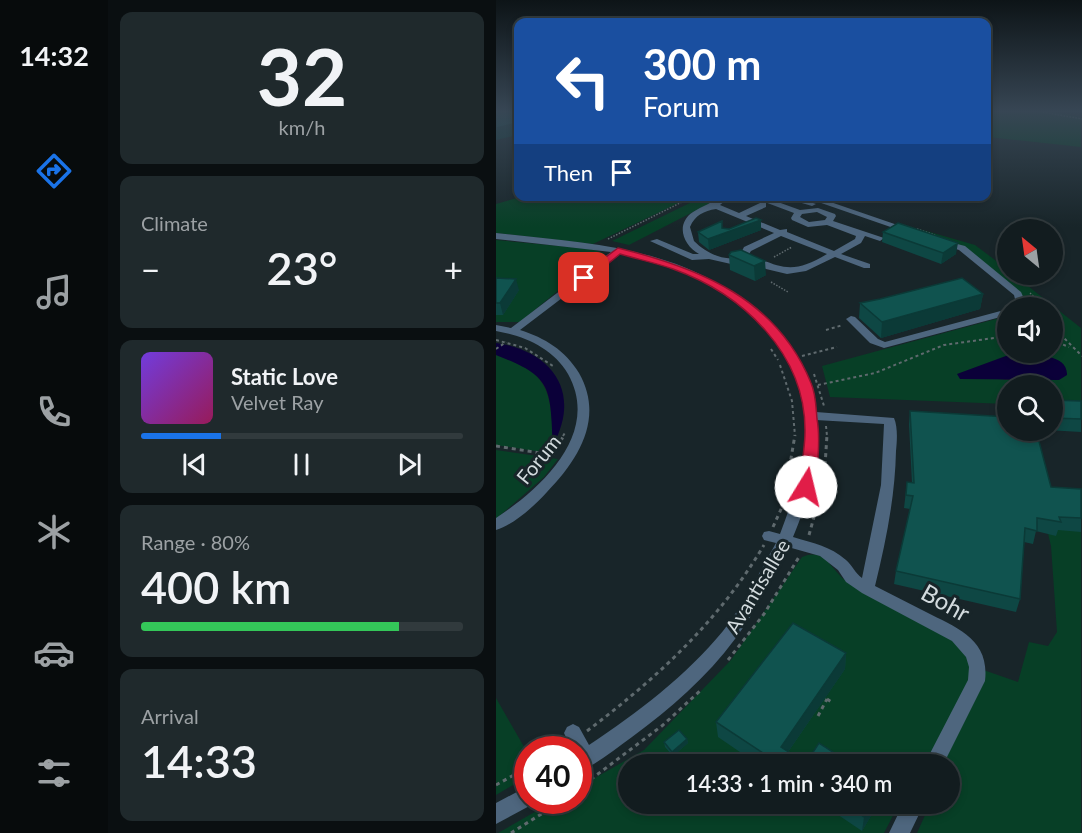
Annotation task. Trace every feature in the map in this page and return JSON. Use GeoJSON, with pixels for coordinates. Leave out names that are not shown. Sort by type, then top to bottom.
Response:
{"type":"FeatureCollection","features":[{"type":"Feature","properties":{"kind":"street"},"geometry":{"type":"LineString","coordinates":[[710,256],[689,242],[685,229],[686,222],[721,201]]}},
{"type":"Feature","properties":{"kind":"street"},"geometry":{"type":"LineString","coordinates":[[767,201],[799,212]]}},
{"type":"Feature","properties":{"kind":"street"},"geometry":{"type":"LineString","coordinates":[[799,201],[918,234]]}},
{"type":"Feature","properties":{"kind":"street"},"geometry":{"type":"LineString","coordinates":[[810,201],[832,216],[828,222]]}},
{"type":"Feature","properties":{"kind":"street"},"geometry":{"type":"LineString","coordinates":[[739,216],[763,205]]}},
{"type":"Feature","properties":{"kind":"street"},"geometry":{"type":"LineString","coordinates":[[814,205],[799,212],[795,218],[802,223],[816,225],[828,222],[859,235],[876,237]]}},
{"type":"Feature","properties":{"kind":"street"},"geometry":{"type":"LineString","coordinates":[[712,207],[868,266]]}},
{"type":"Feature","properties":{"kind":"street"},"geometry":{"type":"LineString","coordinates":[[746,227],[756,223]]}},
{"type":"Feature","properties":{"kind":"street"},"geometry":{"type":"LineString","coordinates":[[802,223],[744,252],[748,258],[784,273],[804,270],[834,254],[859,235]]}},
{"type":"Feature","properties":{"kind":"street","name":"Avantisallee"},"geometry":{"type":"LineString","coordinates":[[496,236],[614,247],[676,267],[728,292],[766,323],[798,357],[818,416],[806,487],[787,540],[724,641],[667,698],[592,754]]}},
{"type":"Feature","properties":{"kind":"street"},"geometry":{"type":"LineString","coordinates":[[929,237],[962,248],[1019,297]]}},
{"type":"Feature","properties":{"kind":"street"},"geometry":{"type":"LineString","coordinates":[[654,241],[692,256],[710,256],[734,261],[748,258]]}},
{"type":"Feature","properties":{"kind":"street"},"geometry":{"type":"LineString","coordinates":[[513,331],[614,247]]}},
{"type":"Feature","properties":{"kind":"street"},"geometry":{"type":"LineString","coordinates":[[804,270],[816,276]]}},
{"type":"Feature","properties":{"kind":"street"},"geometry":{"type":"LineString","coordinates":[[851,320],[874,341],[884,345],[997,315]]}},
{"type":"Feature","properties":{"kind":"street","name":"Forum"},"geometry":{"type":"LineString","coordinates":[[496,328],[513,331],[551,348],[564,359],[579,377],[585,394],[586,414],[570,457],[541,490],[511,516],[496,525]]}},
{"type":"Feature","properties":{"kind":"street"},"geometry":{"type":"LineString","coordinates":[[818,416],[890,421],[892,454],[888,498],[867,589]]}},
{"type":"Feature","properties":{"kind":"street","name":"Bohr"},"geometry":{"type":"LineString","coordinates":[[769,536],[834,557],[851,578],[867,589],[958,636],[968,645],[976,657],[979,668],[976,681],[939,754]]}},
{"type":"Feature","properties":{"kind":"street"},"geometry":{"type":"LineString","coordinates":[[496,814],[514,804]]}},
{"type":"Feature","properties":{"kind":"street"},"geometry":{"type":"LineString","coordinates":[[899,833],[908,814]]}},
{"type":"Feature","properties":{"kind":"path"},"geometry":{"type":"LineString","coordinates":[[614,247],[602,242],[684,201]]}},
{"type":"Feature","properties":{"kind":"path"},"geometry":{"type":"LineString","coordinates":[[768,267],[771,265],[765,262],[804,242]]}},
{"type":"Feature","properties":{"kind":"path"},"geometry":{"type":"LineString","coordinates":[[771,282],[788,292]]}},
{"type":"Feature","properties":{"kind":"path"},"geometry":{"type":"LineString","coordinates":[[818,385],[875,374],[944,345],[997,338]]}},
{"type":"Feature","properties":{"kind":"path"},"geometry":{"type":"LineString","coordinates":[[1063,339],[1081,356]]}},
{"type":"Feature","properties":{"kind":"path"},"geometry":{"type":"LineString","coordinates":[[496,340],[526,348],[555,367]]}},
{"type":"Feature","properties":{"kind":"path"},"geometry":{"type":"LineString","coordinates":[[496,349],[506,342]]}},
{"type":"Feature","properties":{"kind":"path"},"geometry":{"type":"LineString","coordinates":[[574,736],[660,673],[709,623],[748,573],[769,536],[783,504],[797,444],[793,400],[780,363],[766,342]]}},
{"type":"Feature","properties":{"kind":"path"},"geometry":{"type":"LineString","coordinates":[[1063,344],[1070,347]]}},
{"type":"Feature","properties":{"kind":"path"},"geometry":{"type":"LineString","coordinates":[[798,357],[799,347]]}},
{"type":"Feature","properties":{"kind":"path"},"geometry":{"type":"LineString","coordinates":[[798,357],[837,347]]}},
{"type":"Feature","properties":{"kind":"path"},"geometry":{"type":"LineString","coordinates":[[798,357],[808,362]]}},
{"type":"Feature","properties":{"kind":"path"},"geometry":{"type":"LineString","coordinates":[[724,664],[764,614],[796,565],[819,506],[828,452],[818,416],[818,385],[811,369]]}},
{"type":"Feature","properties":{"kind":"path"},"geometry":{"type":"LineString","coordinates":[[553,455],[569,427]]}},
{"type":"Feature","properties":{"kind":"path"},"geometry":{"type":"LineString","coordinates":[[496,446],[570,457]]}},
{"type":"Feature","properties":{"kind":"path"},"geometry":{"type":"LineString","coordinates":[[592,778],[663,725],[702,688]]}},
{"type":"Feature","properties":{"kind":"path"},"geometry":{"type":"LineString","coordinates":[[818,716],[826,699],[833,703]]}},
{"type":"Feature","properties":{"kind":"path"},"geometry":{"type":"LineString","coordinates":[[496,785],[514,775]]}},
{"type":"Feature","properties":{"kind":"path"},"geometry":{"type":"LineString","coordinates":[[511,833],[541,814]]}},
{"type":"Feature","properties":{"kind":"green space"},"geometry":{"type":"Polygon","coordinates":[[[514,199],[514,201],[683,201],[593,244],[496,233],[496,204],[514,199]]]}},
{"type":"Feature","properties":{"kind":"green space"},"geometry":{"type":"Polygon","coordinates":[[[694,201],[714,201],[629,245],[612,241],[694,201]]]}},
{"type":"Feature","properties":{"kind":"green space"},"geometry":{"type":"Polygon","coordinates":[[[919,229],[975,245],[997,262],[997,274],[970,251],[919,229]]]}},
{"type":"Feature","properties":{"kind":"green space"},"geometry":{"type":"Polygon","coordinates":[[[496,240],[591,249],[604,253],[520,322],[496,322],[496,240]]]}},
{"type":"Feature","properties":{"kind":"green space"},"geometry":{"type":"Polygon","coordinates":[[[1010,285],[1027,285],[1042,297],[1024,297],[1010,285]]]}},
{"type":"Feature","properties":{"kind":"green space"},"geometry":{"type":"Polygon","coordinates":[[[1063,314],[1081,328],[1081,427],[1063,414],[1063,375],[1047,375],[1052,363],[1063,363],[1063,314]]]}},
{"type":"Feature","properties":{"kind":"green space"},"geometry":{"type":"Polygon","coordinates":[[[997,319],[997,359],[958,374],[997,379],[997,404],[830,397],[822,366],[997,319]]]}},
{"type":"Feature","properties":{"kind":"green space"},"geometry":{"type":"Polygon","coordinates":[[[496,355],[530,370],[543,384],[552,421],[552,442],[548,453],[496,445],[496,355]]]}},
{"type":"Feature","properties":{"kind":"green space"},"geometry":{"type":"Polygon","coordinates":[[[496,450],[558,459],[544,477],[496,519],[496,450]]]}},
{"type":"Feature","properties":{"kind":"green space"},"geometry":{"type":"Polygon","coordinates":[[[1081,493],[1081,833],[917,833],[926,814],[960,814],[960,754],[637,754],[644,750],[731,660],[802,557],[810,555],[822,557],[845,580],[858,589],[929,624],[959,643],[968,653],[972,666],[1018,682],[1029,642],[1048,646],[1057,632],[1051,546],[1042,509],[1081,493]]]}},
{"type":"Feature","properties":{"kind":"green space"},"geometry":{"type":"Polygon","coordinates":[[[496,698],[518,736],[514,736],[514,785],[496,795],[496,698]]]}},
{"type":"Feature","properties":{"kind":"green space"},"geometry":{"type":"Polygon","coordinates":[[[618,765],[618,814],[894,814],[884,833],[498,833],[531,814],[592,814],[592,780],[618,765]]]}},
{"type":"Feature","properties":{"kind":"shaded area"},"geometry":{"type":"Polygon","coordinates":[[[496,343],[533,355],[556,377],[562,392],[564,408],[561,426],[553,445],[551,410],[545,386],[529,370],[496,355],[496,343]]]}},
{"type":"Feature","properties":{"kind":"shaded area"},"geometry":{"type":"Polygon","coordinates":[[[997,359],[997,363],[1062,363],[1067,375],[1063,378],[1063,375],[997,375],[997,379],[960,379],[957,374],[997,359]]]}},
{"type":"Feature","properties":{"kind":"building"},"geometry":{"type":"Polygon","coordinates":[[[756,218],[761,220],[708,239],[698,232],[722,221],[722,228],[729,229],[756,218]]]}},
{"type":"Feature","properties":{"kind":"building"},"geometry":{"type":"Polygon","coordinates":[[[898,223],[958,243],[943,253],[883,232],[898,223]]]}},
{"type":"Feature","properties":{"kind":"building"},"geometry":{"type":"Polygon","coordinates":[[[741,250],[765,261],[754,266],[729,255],[731,252],[741,250]]]}},
{"type":"Feature","properties":{"kind":"building"},"geometry":{"type":"Polygon","coordinates":[[[496,278],[516,279],[500,303],[496,303],[496,278]]]}},
{"type":"Feature","properties":{"kind":"building"},"geometry":{"type":"Polygon","coordinates":[[[962,278],[983,294],[882,322],[860,303],[880,299],[962,278]]]}},
{"type":"Feature","properties":{"kind":"building"},"geometry":{"type":"Polygon","coordinates":[[[1063,400],[1081,401],[1081,419],[1063,418],[1063,400]]]}},
{"type":"Feature","properties":{"kind":"building"},"geometry":{"type":"Polygon","coordinates":[[[910,411],[997,416],[997,441],[1039,441],[1051,487],[1081,489],[1081,518],[1059,517],[1061,522],[1037,518],[1037,531],[1025,528],[1020,599],[896,571],[913,496],[906,495],[907,482],[914,483],[910,411]]]}},
{"type":"Feature","properties":{"kind":"building"},"geometry":{"type":"Polygon","coordinates":[[[793,623],[846,653],[781,747],[792,754],[764,754],[716,722],[793,623]]]}},
{"type":"Feature","properties":{"kind":"building"},"geometry":{"type":"Polygon","coordinates":[[[679,730],[687,739],[672,752],[664,742],[679,730]]]}},
{"type":"Feature","properties":{"kind":"building"},"geometry":{"type":"Polygon","coordinates":[[[819,743],[836,754],[812,754],[819,743]]]}},
{"type":"Feature","properties":{"kind":"route"},"geometry":{"type":"LineString","coordinates":[[584,278],[618,251],[655,260],[699,276],[728,292],[766,323],[788,349],[806,385],[812,416],[812,432],[806,487]]}}]}
